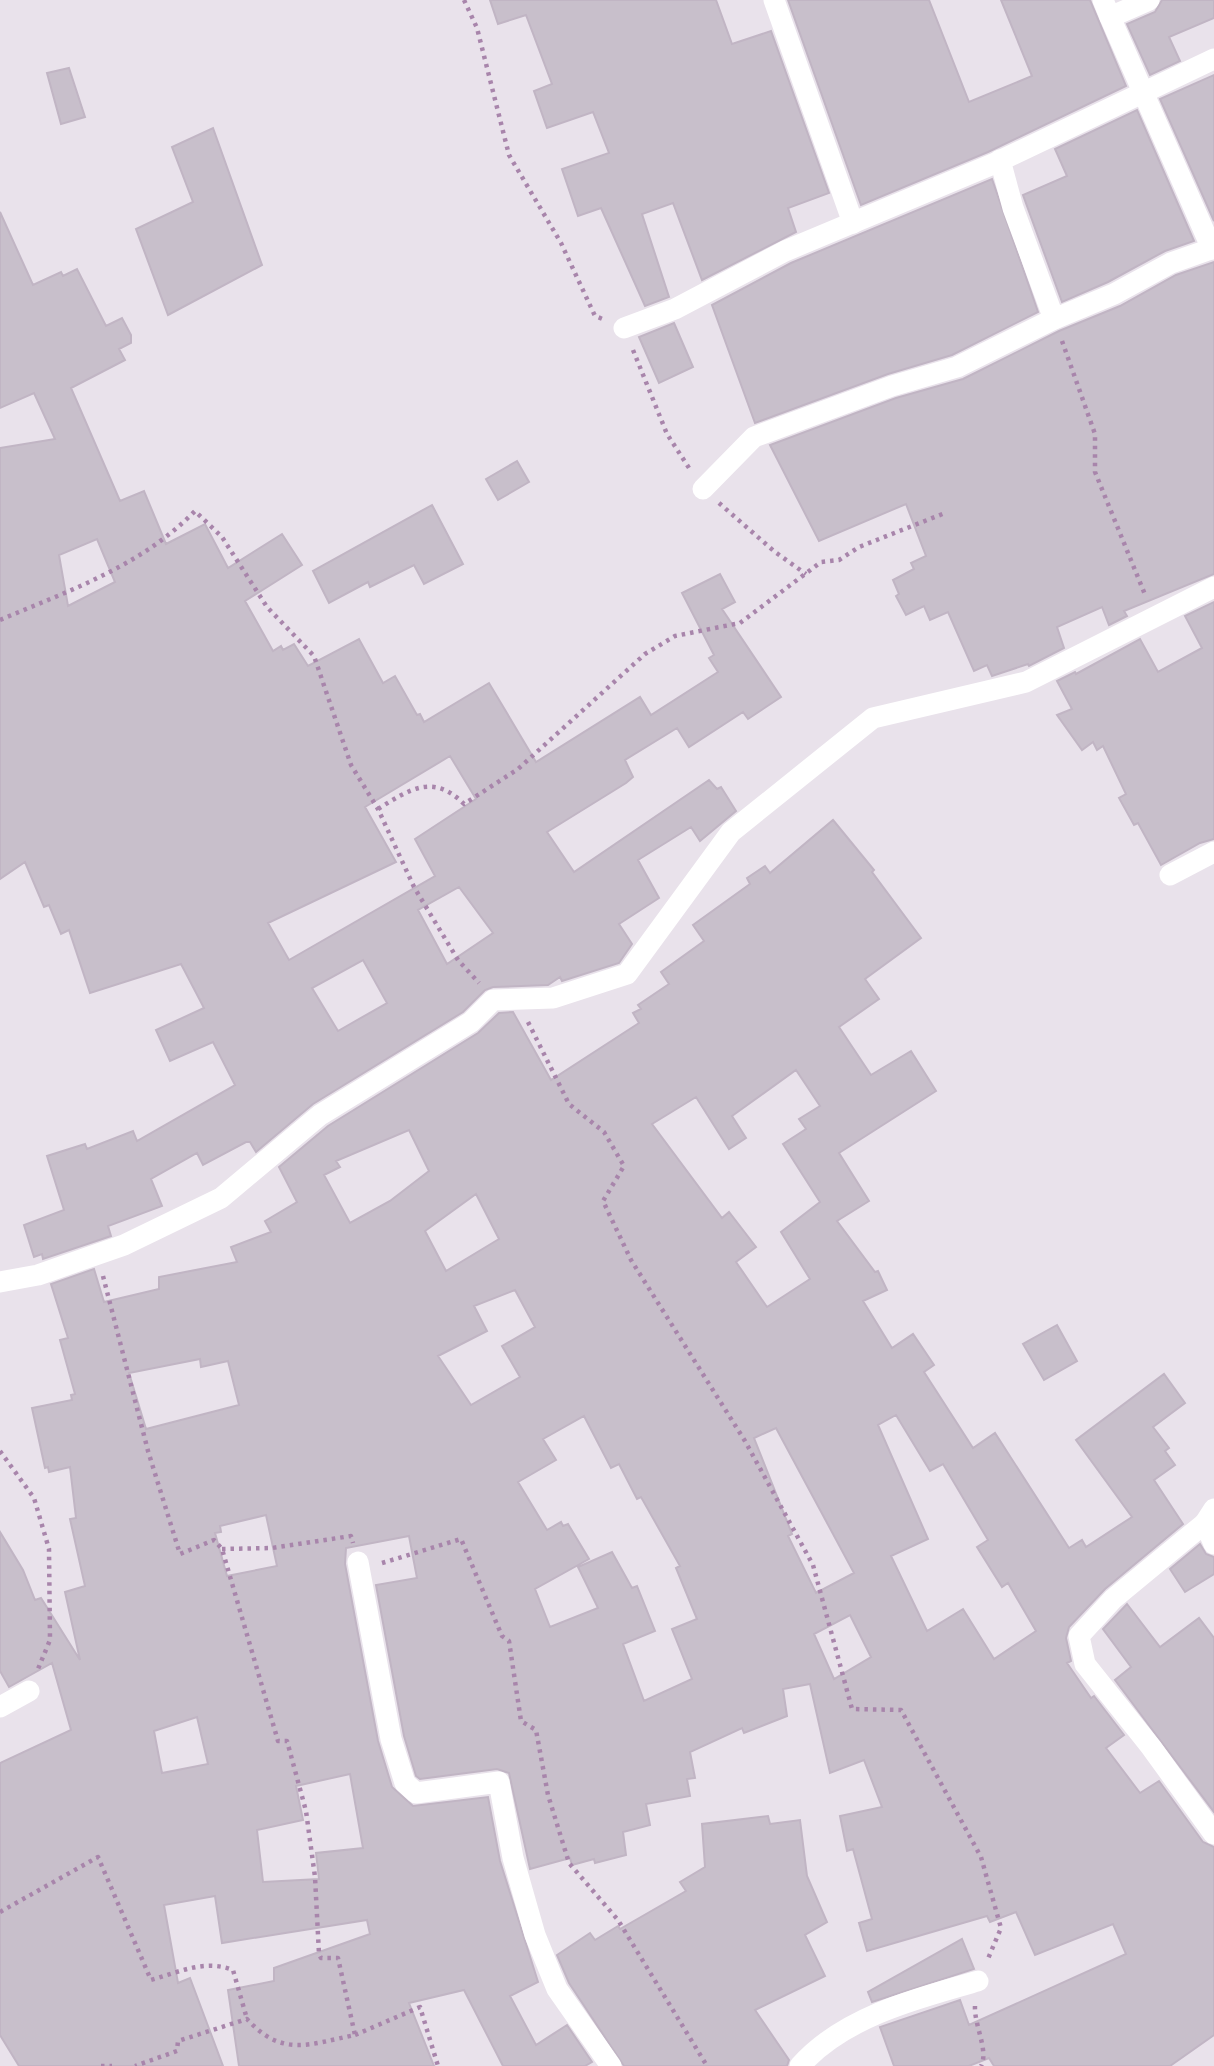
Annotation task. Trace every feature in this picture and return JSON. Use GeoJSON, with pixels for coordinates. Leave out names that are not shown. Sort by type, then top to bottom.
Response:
{"type":"FeatureCollection","features":[{"type":"Feature","properties":{"kind":"street"},"geometry":{"type":"LineString","coordinates":[[774,0],[853,223]]}},
{"type":"Feature","properties":{"kind":"street"},"geometry":{"type":"LineString","coordinates":[[703,489],[754,437],[892,386],[957,367],[1054,319],[1114,294],[1171,263],[1213,248],[1106,9],[1149,0]]}},
{"type":"Feature","properties":{"kind":"street"},"geometry":{"type":"LineString","coordinates":[[624,328],[675,309],[785,251],[1000,160],[1214,59]]}},
{"type":"Feature","properties":{"kind":"street"},"geometry":{"type":"LineString","coordinates":[[1000,160],[1013,208],[1054,319]]}},
{"type":"Feature","properties":{"kind":"street"},"geometry":{"type":"LineString","coordinates":[[0,1282],[38,1275],[124,1245],[221,1198],[320,1115],[471,1021],[494,1000],[553,998],[626,974],[731,832],[873,718],[1026,682],[1214,587]]}},
{"type":"Feature","properties":{"kind":"street"},"geometry":{"type":"LineString","coordinates":[[1170,875],[1214,852]]}},
{"type":"Feature","properties":{"kind":"street"},"geometry":{"type":"LineString","coordinates":[[1209,1516],[1214,1544]]}},
{"type":"Feature","properties":{"kind":"street"},"geometry":{"type":"LineString","coordinates":[[1209,1516],[1147,1569],[1079,1636],[1085,1664],[1152,1747],[1214,1834]]}},
{"type":"Feature","properties":{"kind":"street"},"geometry":{"type":"LineString","coordinates":[[358,1562],[389,1727],[405,1783],[416,1793],[499,1782],[513,1858],[535,1935],[557,1989],[611,2066]]}},
{"type":"Feature","properties":{"kind":"street"},"geometry":{"type":"LineString","coordinates":[[0,1707],[29,1691]]}},
{"type":"Feature","properties":{"kind":"street"},"geometry":{"type":"LineString","coordinates":[[800,2066],[850,2026],[928,1995],[978,1981]]}},
{"type":"Feature","properties":{"kind":"path"},"geometry":{"type":"LineString","coordinates":[[464,0],[477,29],[509,155],[561,243],[595,316],[624,328],[667,434],[703,489],[775,552],[806,574]]}},
{"type":"Feature","properties":{"kind":"path"},"geometry":{"type":"LineString","coordinates":[[1054,319],[1095,434],[1095,472],[1154,617]]}},
{"type":"Feature","properties":{"kind":"path"},"geometry":{"type":"LineString","coordinates":[[0,620],[126,566],[178,528],[195,511],[222,537],[267,607],[314,656],[351,765],[378,809],[414,887],[458,960],[494,1000],[518,1004],[569,1104],[604,1132],[624,1166],[603,1201],[631,1260],[745,1441],[813,1565],[852,1709],[901,1710],[981,1857],[1001,1928],[978,1981],[974,2018],[984,2057],[981,2066]]}},
{"type":"Feature","properties":{"kind":"path"},"geometry":{"type":"LineString","coordinates":[[378,809],[410,789],[426,786],[450,790],[464,804],[518,769],[645,654],[675,636],[740,623],[821,562],[839,560],[859,547],[945,513]]}},
{"type":"Feature","properties":{"kind":"path"},"geometry":{"type":"LineString","coordinates":[[98,1254],[148,1451],[180,1554],[214,1540],[222,1549],[278,1741],[287,1741],[306,1811],[315,1877],[319,1954],[321,1958],[338,1958],[355,2035]]}},
{"type":"Feature","properties":{"kind":"path"},"geometry":{"type":"LineString","coordinates":[[0,1451],[34,1498],[49,1549],[50,1640],[29,1691]]}},
{"type":"Feature","properties":{"kind":"path"},"geometry":{"type":"LineString","coordinates":[[222,1549],[272,1548],[351,1536],[358,1562],[378,1564],[461,1539],[502,1636],[509,1641],[521,1721],[536,1730],[548,1795],[569,1863],[618,1920],[707,2066]]}},
{"type":"Feature","properties":{"kind":"path"},"geometry":{"type":"LineString","coordinates":[[0,1912],[98,1857],[151,1980],[216,1963],[233,1970],[247,2020],[263,2037],[299,2046],[355,2035],[420,2007],[438,2066]]}},
{"type":"Feature","properties":{"kind":"path"},"geometry":{"type":"LineString","coordinates":[[135,2066],[177,2051],[178,2041],[247,2020]]}},
{"type":"Feature","properties":{"kind":"path"},"geometry":{"type":"LineString","coordinates":[[101,2066],[112,2066]]}},
{"type":"Feature","properties":{"kind":"building"},"geometry":{"type":"Polygon","coordinates":[[[490,0],[716,0],[732,44],[771,31],[829,193],[788,208],[796,232],[702,280],[673,203],[642,214],[669,297],[645,306],[601,208],[578,216],[562,169],[609,153],[593,112],[547,128],[534,91],[552,84],[526,15],[498,24],[490,0]]]}},
{"type":"Feature","properties":{"kind":"building"},"geometry":{"type":"Polygon","coordinates":[[[788,0],[929,0],[969,102],[1032,76],[1001,0],[1090,0],[1126,86],[988,152],[861,205],[788,0]]]}},
{"type":"Feature","properties":{"kind":"building"},"geometry":{"type":"Polygon","coordinates":[[[1162,0],[1214,0],[1214,18],[1169,37],[1180,61],[1150,75],[1127,24],[1155,12],[1162,0]]]}},
{"type":"Feature","properties":{"kind":"building"},"geometry":{"type":"Polygon","coordinates":[[[69,68],[85,117],[61,124],[47,73],[69,68]]]}},
{"type":"Feature","properties":{"kind":"building"},"geometry":{"type":"Polygon","coordinates":[[[1214,75],[1214,221],[1160,99],[1214,75]]]}},
{"type":"Feature","properties":{"kind":"building"},"geometry":{"type":"Polygon","coordinates":[[[1137,110],[1194,241],[1165,251],[1108,282],[1062,302],[1023,195],[1067,176],[1055,149],[1137,110]]]}},
{"type":"Feature","properties":{"kind":"building"},"geometry":{"type":"Polygon","coordinates":[[[213,128],[262,265],[168,315],[136,229],[193,202],[172,147],[213,128]]]}},
{"type":"Feature","properties":{"kind":"building"},"geometry":{"type":"Polygon","coordinates":[[[992,179],[1038,312],[952,355],[888,374],[755,423],[712,305],[791,263],[992,179]]]}},
{"type":"Feature","properties":{"kind":"building"},"geometry":{"type":"Polygon","coordinates":[[[0,212],[33,285],[61,272],[63,276],[77,269],[106,326],[122,318],[131,335],[131,343],[119,349],[125,360],[71,388],[120,501],[144,491],[166,544],[205,524],[228,568],[282,534],[302,565],[245,601],[273,651],[281,646],[283,650],[294,644],[308,666],[359,639],[383,683],[395,676],[417,715],[420,714],[424,722],[489,683],[536,762],[640,697],[651,715],[718,672],[709,658],[714,655],[682,593],[720,574],[735,602],[722,609],[781,697],[748,719],[743,712],[689,747],[677,728],[625,760],[633,777],[626,783],[547,832],[574,872],[709,780],[717,789],[721,787],[736,811],[700,841],[691,827],[638,860],[659,898],[619,924],[632,944],[619,963],[562,981],[560,977],[548,985],[493,987],[485,990],[463,1012],[313,1104],[256,1152],[250,1142],[246,1142],[203,1165],[197,1153],[151,1179],[162,1206],[108,1226],[111,1236],[43,1259],[42,1254],[34,1257],[24,1225],[64,1210],[47,1156],[85,1144],[87,1149],[133,1131],[137,1141],[235,1085],[213,1042],[170,1061],[156,1030],[204,1008],[181,964],[90,993],[69,930],[61,934],[49,905],[44,907],[25,862],[0,879],[0,448],[55,439],[34,393],[0,408],[0,212]],[[97,539],[59,555],[68,606],[115,582],[97,539]],[[450,756],[365,807],[396,862],[268,923],[289,960],[435,876],[415,839],[476,799],[450,756]],[[459,887],[418,910],[447,964],[493,933],[459,887]],[[363,960],[312,988],[338,1031],[387,1003],[363,960]]]}},
{"type":"Feature","properties":{"kind":"building"},"geometry":{"type":"Polygon","coordinates":[[[1214,262],[1214,574],[1124,611],[1127,616],[1109,625],[1102,607],[1057,627],[1064,648],[1029,666],[1028,664],[992,676],[987,665],[974,671],[948,612],[930,620],[924,606],[906,615],[896,596],[899,594],[893,580],[914,569],[911,563],[926,556],[906,504],[819,541],[770,445],[896,398],[963,379],[1059,331],[1120,306],[1176,275],[1214,262]]]}},
{"type":"Feature","properties":{"kind":"building"},"geometry":{"type":"Polygon","coordinates":[[[674,323],[693,367],[659,383],[639,337],[674,323]]]}},
{"type":"Feature","properties":{"kind":"building"},"geometry":{"type":"Polygon","coordinates":[[[517,461],[529,482],[498,500],[486,479],[517,461]]]}},
{"type":"Feature","properties":{"kind":"building"},"geometry":{"type":"Polygon","coordinates":[[[432,505],[463,564],[424,584],[414,565],[370,587],[368,582],[329,603],[313,571],[432,505]]]}},
{"type":"Feature","properties":{"kind":"building"},"geometry":{"type":"Polygon","coordinates":[[[1214,602],[1214,839],[1200,843],[1161,865],[1138,823],[1134,825],[1119,798],[1126,794],[1103,746],[1097,750],[1093,742],[1082,750],[1057,715],[1072,709],[1057,681],[1075,672],[1076,674],[1140,639],[1158,672],[1202,648],[1185,616],[1214,602]]]}},
{"type":"Feature","properties":{"kind":"building"},"geometry":{"type":"Polygon","coordinates":[[[833,820],[874,870],[872,872],[921,938],[865,979],[879,999],[839,1027],[871,1075],[911,1051],[936,1091],[839,1153],[869,1201],[837,1221],[875,1272],[878,1271],[887,1290],[863,1301],[892,1348],[913,1334],[934,1365],[924,1372],[973,1448],[995,1433],[1069,1548],[1082,1540],[1086,1547],[1132,1517],[1076,1440],[1164,1374],[1185,1403],[1153,1427],[1169,1448],[1165,1451],[1175,1465],[1154,1480],[1183,1524],[1105,1589],[1069,1627],[1066,1638],[1071,1661],[1067,1663],[1091,1698],[1094,1696],[1124,1735],[1106,1748],[1140,1793],[1159,1781],[1203,1842],[1214,1847],[1214,2035],[1170,2066],[994,2066],[989,2058],[969,2066],[894,2066],[880,2027],[960,2000],[969,2025],[1126,1954],[1113,1924],[1035,1955],[1016,1912],[990,1922],[987,1916],[867,1951],[859,1923],[872,1919],[853,1849],[847,1851],[840,1816],[882,1807],[864,1760],[830,1773],[810,1684],[783,1689],[787,1716],[744,1733],[742,1728],[690,1752],[695,1778],[687,1779],[690,1796],[646,1804],[650,1825],[623,1832],[626,1855],[595,1863],[594,1859],[572,1865],[570,1858],[530,1869],[509,1773],[497,1769],[420,1779],[416,1776],[404,1736],[376,1585],[417,1578],[409,1536],[346,1548],[345,1564],[378,1741],[392,1787],[413,1806],[488,1797],[500,1861],[538,1982],[510,1996],[536,2045],[567,2025],[592,2062],[585,2066],[503,2066],[464,1990],[409,2003],[434,2066],[239,2066],[228,1990],[274,1981],[274,1968],[370,1934],[367,1920],[222,1943],[215,1896],[164,1905],[178,1983],[190,1978],[223,2066],[19,2066],[0,2035],[0,1763],[71,1730],[52,1663],[9,1687],[0,1671],[0,1532],[23,1570],[35,1600],[41,1598],[80,1660],[65,1592],[85,1586],[70,1519],[76,1518],[70,1467],[49,1472],[48,1467],[45,1468],[32,1408],[72,1400],[71,1395],[75,1394],[60,1340],[68,1338],[51,1284],[94,1269],[104,1302],[159,1289],[159,1277],[237,1262],[231,1247],[271,1232],[265,1221],[297,1202],[279,1167],[328,1126],[478,1033],[499,1013],[513,1012],[551,1080],[639,1023],[633,1013],[641,1009],[638,1005],[669,984],[661,972],[704,941],[693,925],[750,884],[747,878],[765,866],[770,873],[833,820]],[[796,1070],[732,1116],[746,1138],[729,1149],[696,1097],[652,1124],[722,1218],[729,1212],[756,1247],[736,1262],[767,1307],[810,1279],[781,1232],[820,1202],[783,1144],[806,1129],[799,1119],[820,1106],[796,1070]],[[409,1130],[336,1161],[340,1167],[324,1175],[350,1223],[390,1201],[429,1171],[409,1130]],[[476,1194],[425,1231],[446,1271],[499,1239],[476,1194]],[[515,1290],[474,1306],[487,1331],[438,1356],[471,1405],[520,1377],[502,1346],[535,1327],[515,1290]],[[200,1359],[129,1373],[146,1429],[239,1405],[228,1361],[201,1367],[200,1359]],[[896,1415],[878,1425],[928,1539],[891,1556],[927,1631],[963,1609],[994,1659],[1036,1631],[1008,1583],[1002,1587],[977,1547],[988,1540],[943,1464],[930,1471],[896,1415]],[[584,1416],[543,1439],[556,1460],[518,1482],[547,1530],[561,1522],[563,1526],[568,1524],[589,1559],[535,1589],[550,1627],[598,1608],[578,1567],[612,1552],[632,1588],[637,1586],[655,1631],[623,1644],[644,1701],[692,1679],[672,1629],[697,1619],[676,1568],[680,1566],[641,1497],[637,1499],[619,1464],[611,1468],[584,1416]],[[776,1428],[754,1438],[792,1534],[788,1536],[816,1593],[854,1573],[776,1428]],[[266,1515],[220,1526],[221,1532],[215,1533],[227,1576],[277,1566],[266,1515]],[[850,1615],[814,1634],[834,1679],[871,1657],[850,1615]],[[197,1717],[154,1731],[162,1773],[208,1764],[197,1717]],[[350,1774],[296,1786],[303,1820],[257,1830],[263,1882],[319,1879],[316,1853],[363,1848],[350,1774]]]}},
{"type":"Feature","properties":{"kind":"building"},"geometry":{"type":"Polygon","coordinates":[[[1057,1325],[1077,1361],[1044,1380],[1023,1344],[1057,1325]]]}},
{"type":"Feature","properties":{"kind":"building"},"geometry":{"type":"Polygon","coordinates":[[[1200,1544],[1206,1554],[1214,1557],[1214,1574],[1185,1592],[1170,1569],[1200,1544]]]}},
{"type":"Feature","properties":{"kind":"building"},"geometry":{"type":"Polygon","coordinates":[[[1127,1604],[1160,1647],[1199,1618],[1214,1638],[1214,1812],[1115,1680],[1131,1667],[1103,1629],[1127,1604]]]}},
{"type":"Feature","properties":{"kind":"building"},"geometry":{"type":"Polygon","coordinates":[[[768,1816],[770,1824],[800,1820],[807,1876],[827,1922],[805,1935],[825,1976],[755,2010],[789,2060],[787,2066],[624,2066],[569,1983],[557,1955],[590,1933],[595,1940],[618,1926],[620,1929],[686,1891],[680,1882],[705,1867],[702,1824],[768,1816]]]}},
{"type":"Feature","properties":{"kind":"building"},"geometry":{"type":"Polygon","coordinates":[[[962,1939],[974,1969],[872,2002],[868,1992],[962,1939]]]}}]}
